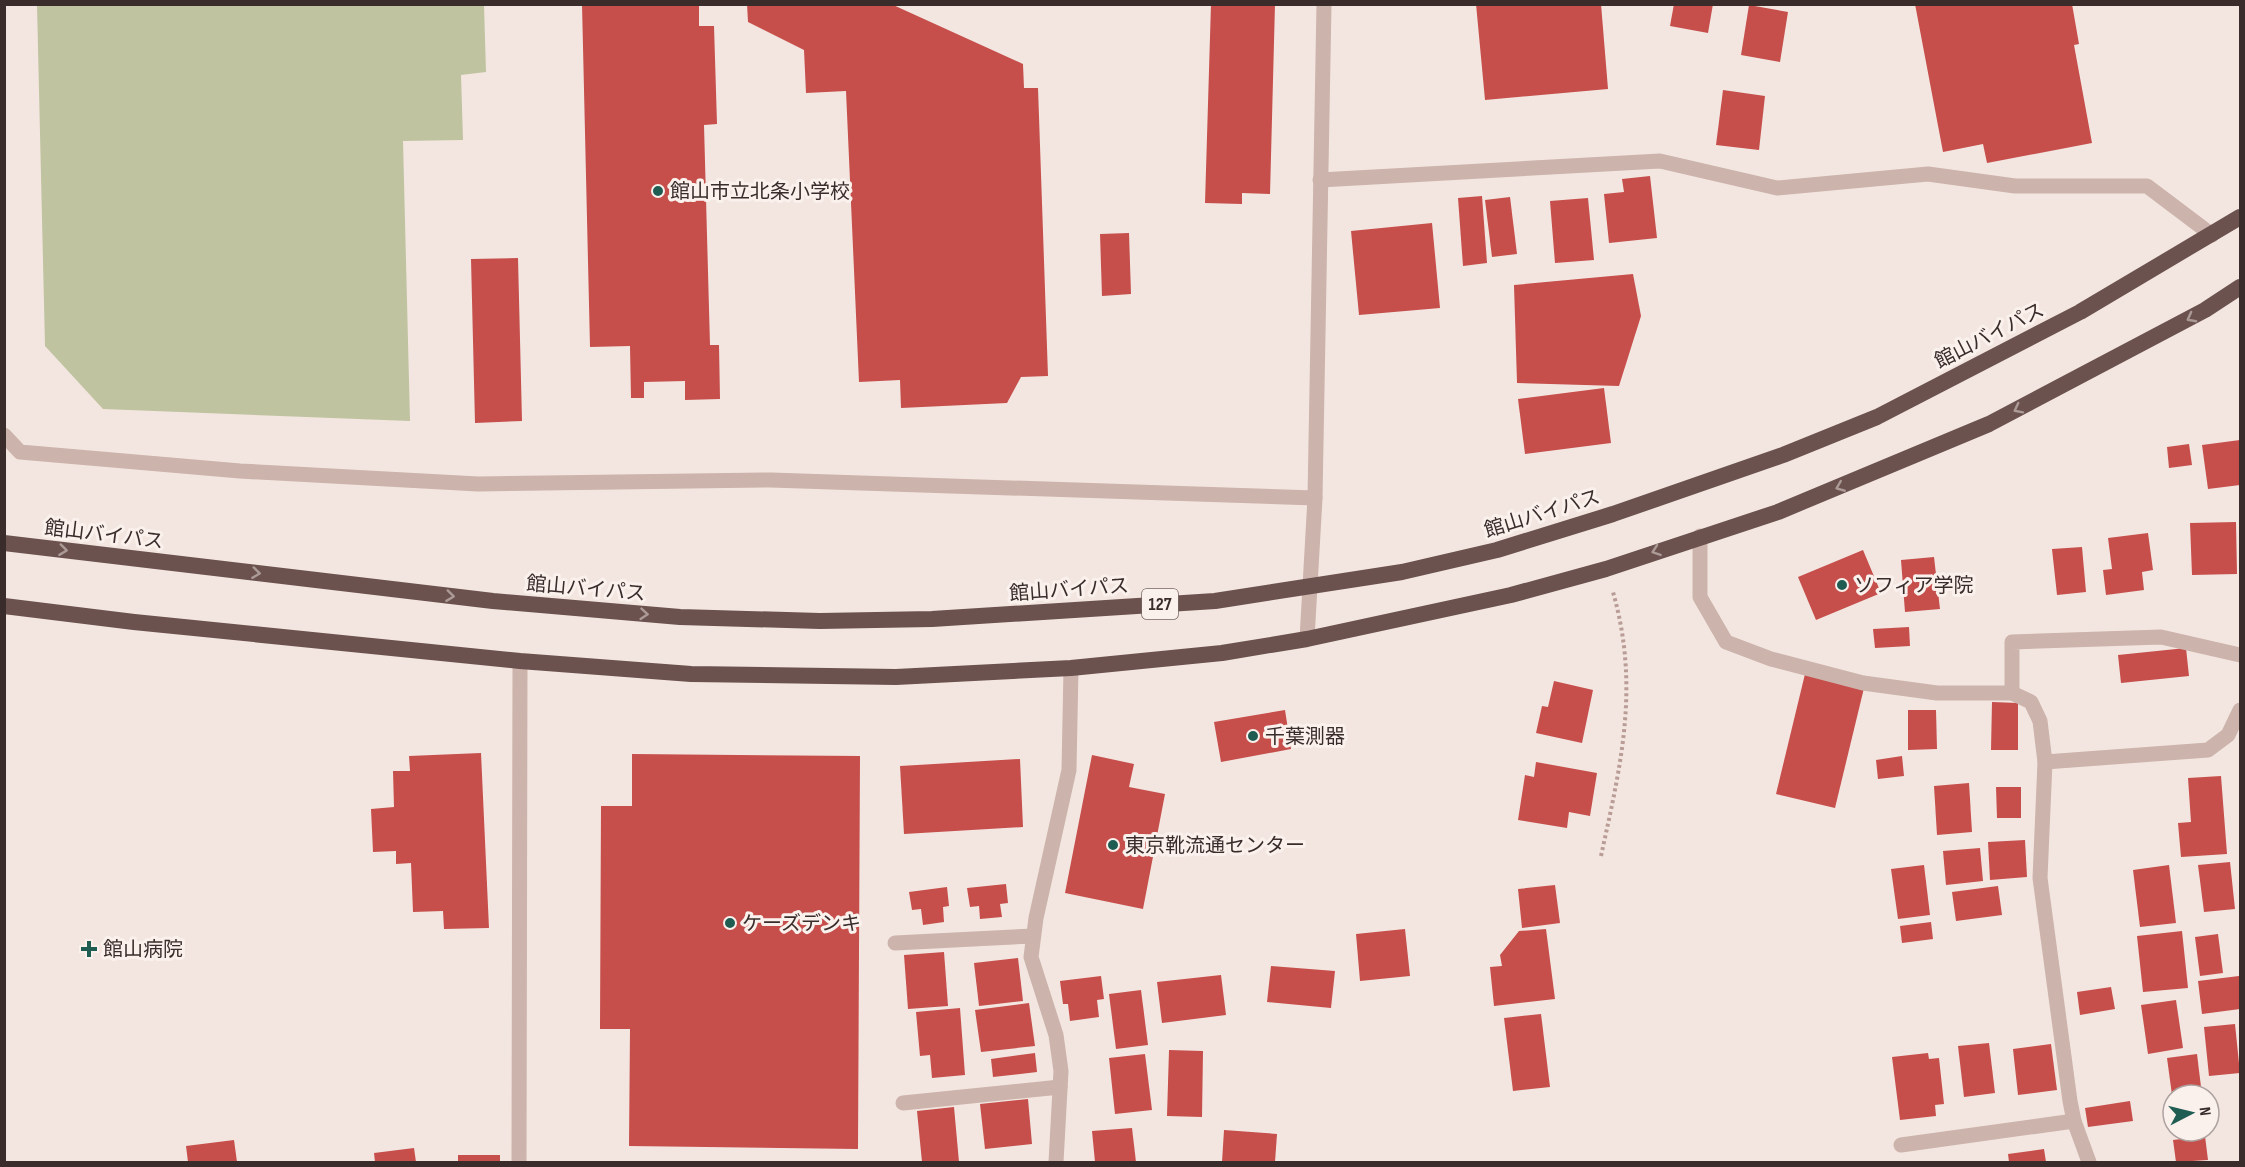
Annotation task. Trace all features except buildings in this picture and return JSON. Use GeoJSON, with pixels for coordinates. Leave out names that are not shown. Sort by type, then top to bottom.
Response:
{"type":"FeatureCollection","features":[{"type":"Feature","properties":{"kind":"highway","name":"館山バイパス"},"geometry":{"type":"LineString","coordinates":[[4,543],[493,601],[691,618],[820,621],[944,618],[1215,600],[1402,572],[1497,550],[1613,514],[1783,455],[1877,417],[2061,322],[2241,217]]}},
{"type":"Feature","properties":{"kind":"highway"},"geometry":{"type":"LineString","coordinates":[[4,606],[134,622],[520,661],[691,674],[896,677],[1071,668],[1222,653],[1307,639],[1511,595],[1606,569],[1778,512],[1989,424],[2205,310],[2241,287]]}},
{"type":"Feature","properties":{"kind":"street"},"geometry":{"type":"LineString","coordinates":[[1307,639],[1315,498],[1324,4]]}},
{"type":"Feature","properties":{"kind":"street"},"geometry":{"type":"LineString","coordinates":[[1320,180],[1660,161],[1777,188],[1928,174],[2015,186],[2147,186],[2212,235]]}},
{"type":"Feature","properties":{"kind":"street"},"geometry":{"type":"LineString","coordinates":[[4,435],[20,452],[240,471],[478,484],[771,480],[1315,498]]}},
{"type":"Feature","properties":{"kind":"street"},"geometry":{"type":"LineString","coordinates":[[1700,536],[1700,597],[1726,642],[1771,659],[1863,683],[1937,693],[2012,693],[2031,702],[2040,722],[2045,762],[2040,878],[2074,1120],[2089,1162]]}},
{"type":"Feature","properties":{"kind":"street"},"geometry":{"type":"LineString","coordinates":[[2012,693],[2012,642],[2161,637],[2241,655]]}},
{"type":"Feature","properties":{"kind":"street"},"geometry":{"type":"LineString","coordinates":[[519,1162],[520,661]]}},
{"type":"Feature","properties":{"kind":"street"},"geometry":{"type":"LineString","coordinates":[[1056,1162],[1060,1087],[1056,1035],[1031,957],[1033,936],[1069,770],[1071,668]]}},
{"type":"Feature","properties":{"kind":"street"},"geometry":{"type":"LineString","coordinates":[[2045,762],[2208,750],[2228,735],[2241,710]]}},
{"type":"Feature","properties":{"kind":"street"},"geometry":{"type":"LineString","coordinates":[[895,943],[1033,936]]}},
{"type":"Feature","properties":{"kind":"street"},"geometry":{"type":"LineString","coordinates":[[903,1103],[1060,1087]]}},
{"type":"Feature","properties":{"kind":"street"},"geometry":{"type":"LineString","coordinates":[[1901,1145],[2074,1120]]}},
{"type":"Feature","properties":{"kind":"path"},"geometry":{"type":"LineString","coordinates":[[1601,856],[1623,757],[1627,695],[1624,629],[1606,569]]}},
{"type":"Feature","properties":{"kind":"green space"},"geometry":{"type":"Polygon","coordinates":[[[37,5],[484,5],[486,72],[461,75],[463,140],[403,141],[410,421],[103,409],[45,346],[37,5]]]}},
{"type":"Feature","properties":{"kind":"place","name":"館山市立北条小学校"},"geometry":{"type":"Point","coordinates":[658,191]}},
{"type":"Feature","properties":{"kind":"place","name":"ソフィア学院"},"geometry":{"type":"Point","coordinates":[1842,585]}},
{"type":"Feature","properties":{"kind":"place","name":"千葉測器"},"geometry":{"type":"Point","coordinates":[1253,736]}},
{"type":"Feature","properties":{"kind":"place","name":"東京靴流通センター"},"geometry":{"type":"Point","coordinates":[1113,845]}},
{"type":"Feature","properties":{"kind":"place","name":"ケーズデンキ"},"geometry":{"type":"Point","coordinates":[730,923]}},
{"type":"Feature","properties":{"kind":"place","name":"館山病院"},"geometry":{"type":"Point","coordinates":[89,949]}}]}
